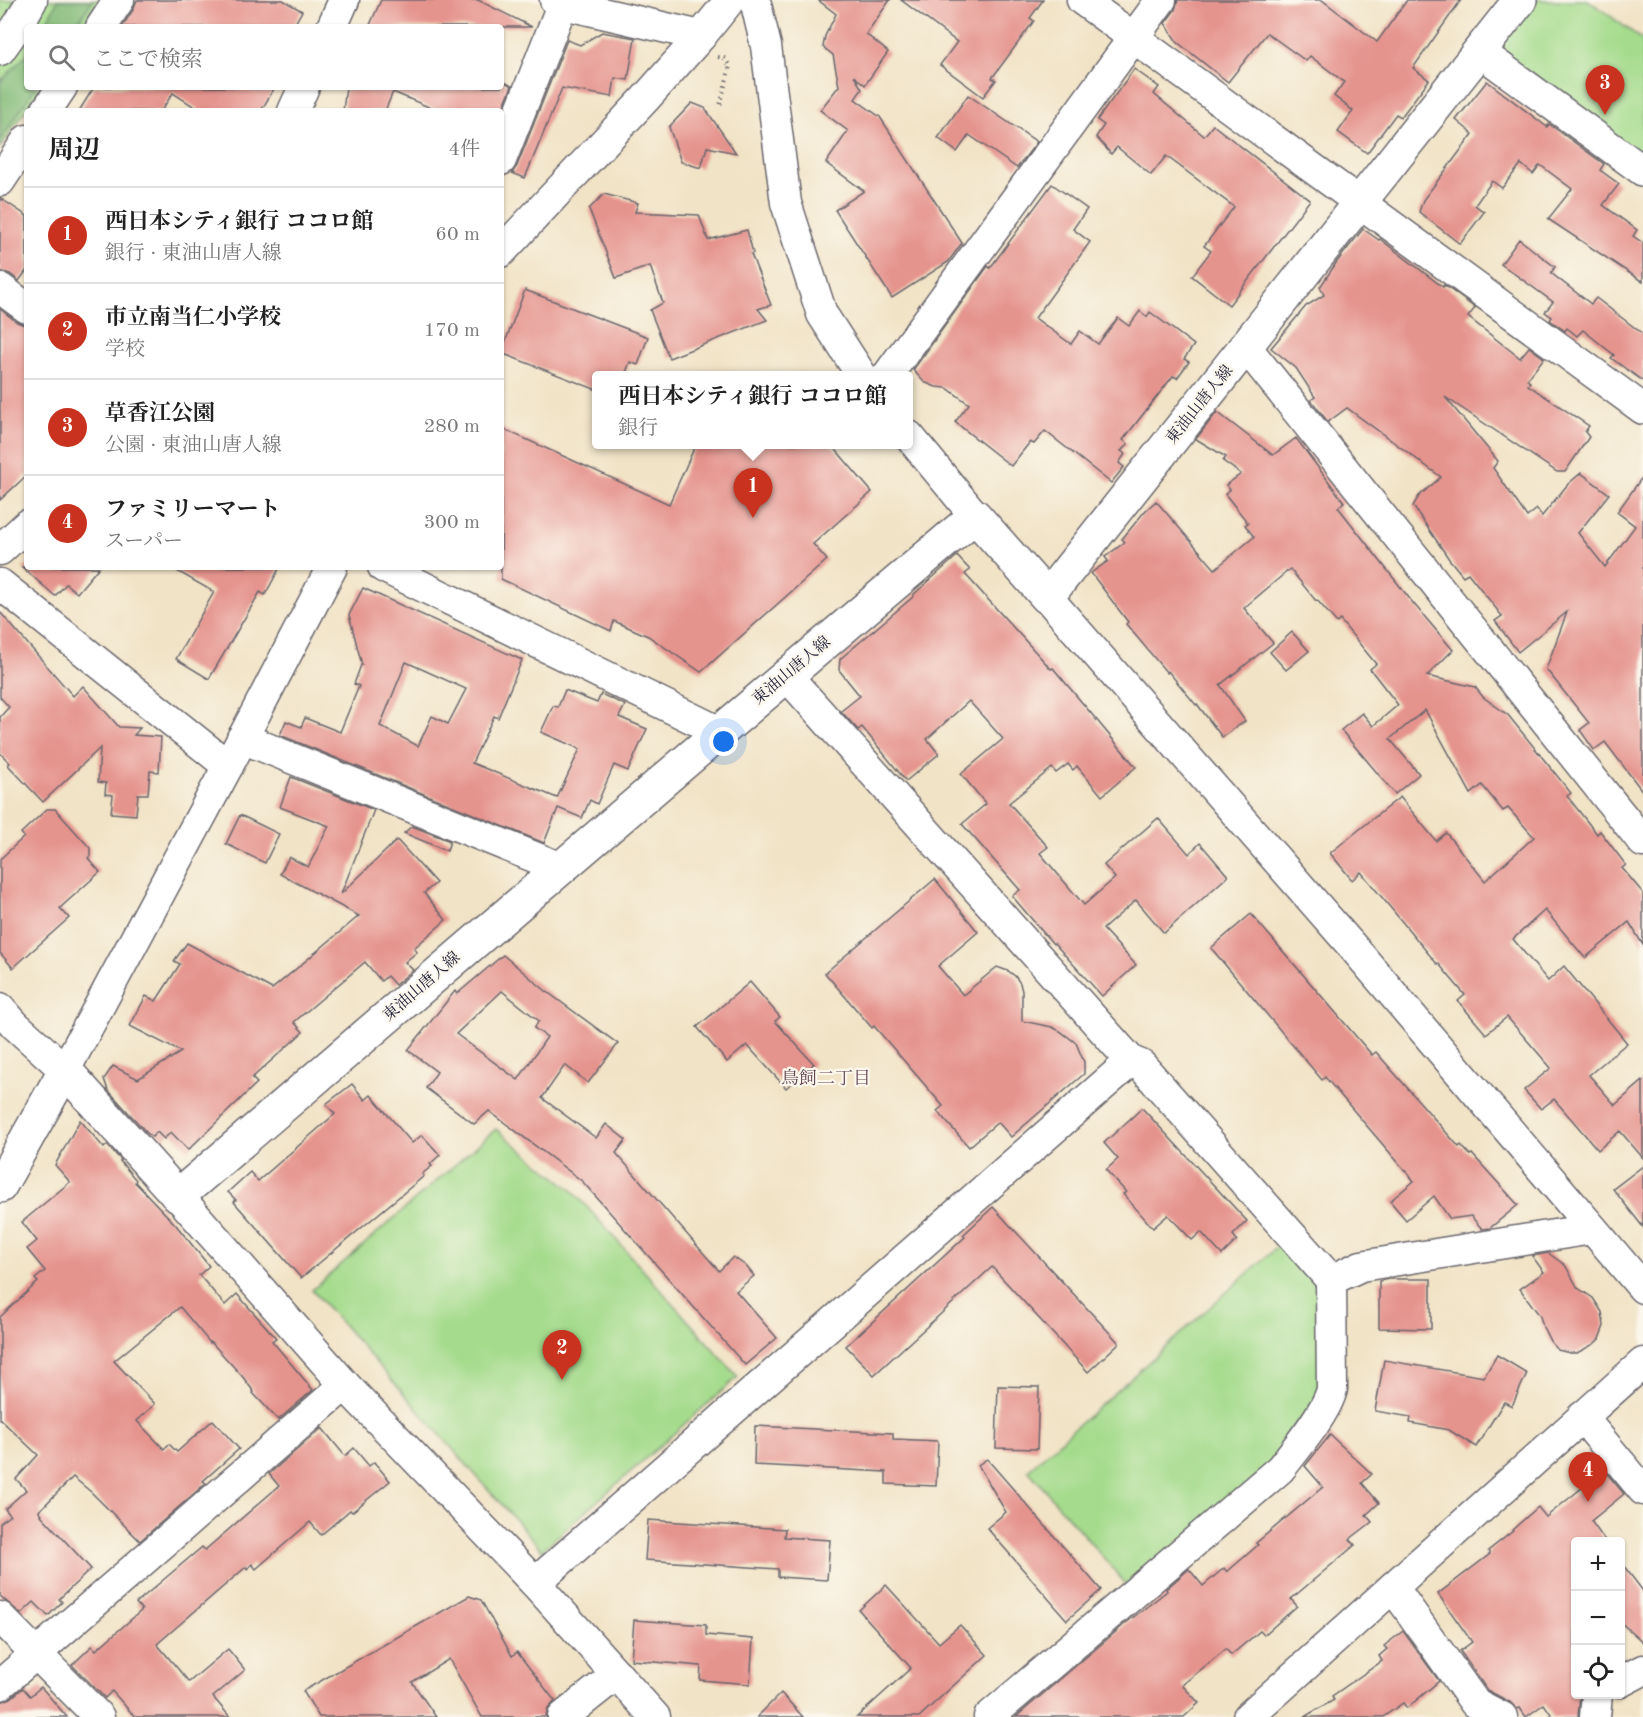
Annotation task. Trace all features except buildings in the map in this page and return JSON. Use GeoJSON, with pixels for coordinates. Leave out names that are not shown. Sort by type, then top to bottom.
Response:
{"type":"FeatureCollection","features":[{"type":"Feature","properties":{"kind":"main road","name":"東油山唐人線"},"geometry":{"type":"LineString","coordinates":[[1047,597],[1520,0]]}},
{"type":"Feature","properties":{"kind":"main road","name":"東油山唐人線"},"geometry":{"type":"LineString","coordinates":[[178,1196],[975,516]]}},
{"type":"Feature","properties":{"kind":"main road"},"geometry":{"type":"LineString","coordinates":[[975,516],[1047,597]]}},
{"type":"Feature","properties":{"kind":"main road"},"geometry":{"type":"LineString","coordinates":[[0,1186],[64,1070],[178,1196]]}},
{"type":"Feature","properties":{"kind":"street"},"geometry":{"type":"LineString","coordinates":[[0,50],[32,0]]}},
{"type":"Feature","properties":{"kind":"street"},"geometry":{"type":"LineString","coordinates":[[103,24],[119,0]]}},
{"type":"Feature","properties":{"kind":"street"},"geometry":{"type":"LineString","coordinates":[[333,24],[344,0]]}},
{"type":"Feature","properties":{"kind":"street"},"geometry":{"type":"LineString","coordinates":[[504,249],[645,99],[730,0]]}},
{"type":"Feature","properties":{"kind":"street"},"geometry":{"type":"LineString","coordinates":[[755,0],[766,46],[786,203],[822,314],[859,371]]}},
{"type":"Feature","properties":{"kind":"street"},"geometry":{"type":"LineString","coordinates":[[1082,0],[1643,409]]}},
{"type":"Feature","properties":{"kind":"street"},"geometry":{"type":"LineString","coordinates":[[890,371],[1161,0]]}},
{"type":"Feature","properties":{"kind":"street"},"geometry":{"type":"LineString","coordinates":[[504,152],[561,1],[701,36]]}},
{"type":"Feature","properties":{"kind":"street"},"geometry":{"type":"LineString","coordinates":[[1479,52],[1643,171]]}},
{"type":"Feature","properties":{"kind":"street"},"geometry":{"type":"LineString","coordinates":[[48,108],[60,90]]}},
{"type":"Feature","properties":{"kind":"street"},"geometry":{"type":"LineString","coordinates":[[294,108],[303,90]]}},
{"type":"Feature","properties":{"kind":"street"},"geometry":{"type":"LineString","coordinates":[[0,181],[24,145]]}},
{"type":"Feature","properties":{"kind":"street"},"geometry":{"type":"LineString","coordinates":[[0,288],[24,306]]}},
{"type":"Feature","properties":{"kind":"street"},"geometry":{"type":"LineString","coordinates":[[1246,347],[1643,842]]}},
{"type":"Feature","properties":{"kind":"street"},"geometry":{"type":"LineString","coordinates":[[913,441],[975,516]]}},
{"type":"Feature","properties":{"kind":"street"},"geometry":{"type":"LineString","coordinates":[[0,550],[24,528]]}},
{"type":"Feature","properties":{"kind":"street"},"geometry":{"type":"LineString","coordinates":[[5,1024],[64,1070],[330,570]]}},
{"type":"Feature","properties":{"kind":"street"},"geometry":{"type":"LineString","coordinates":[[389,570],[720,732]]}},
{"type":"Feature","properties":{"kind":"street"},"geometry":{"type":"LineString","coordinates":[[0,584],[228,766]]}},
{"type":"Feature","properties":{"kind":"street"},"geometry":{"type":"LineString","coordinates":[[1047,597],[1352,946],[1643,1288]]}},
{"type":"Feature","properties":{"kind":"street"},"geometry":{"type":"LineString","coordinates":[[787,676],[1131,1061],[1141,1065],[1331,1280],[1332,1389],[1329,1401],[1293,1453],[1280,1469],[989,1717]]}},
{"type":"Feature","properties":{"kind":"street"},"geometry":{"type":"LineString","coordinates":[[242,738],[561,868]]}},
{"type":"Feature","properties":{"kind":"street"},"geometry":{"type":"LineString","coordinates":[[535,1582],[1131,1061]]}},
{"type":"Feature","properties":{"kind":"street"},"geometry":{"type":"LineString","coordinates":[[178,1196],[345,1384],[535,1582],[655,1717]]}},
{"type":"Feature","properties":{"kind":"street"},"geometry":{"type":"LineString","coordinates":[[1331,1280],[1361,1266],[1592,1229]]}},
{"type":"Feature","properties":{"kind":"street"},"geometry":{"type":"LineString","coordinates":[[1248,1717],[1643,1363]]}},
{"type":"Feature","properties":{"kind":"street"},"geometry":{"type":"LineString","coordinates":[[0,1685],[345,1384]]}},
{"type":"Feature","properties":{"kind":"street"},"geometry":{"type":"LineString","coordinates":[[1582,1417],[1643,1490]]}},
{"type":"Feature","properties":{"kind":"street"},"geometry":{"type":"LineString","coordinates":[[1393,1587],[1475,1702],[1502,1717]]}},
{"type":"Feature","properties":{"kind":"street"},"geometry":{"type":"LineString","coordinates":[[0,1617],[99,1717]]}},
{"type":"Feature","properties":{"kind":"street"},"geometry":{"type":"LineString","coordinates":[[1625,1679],[1643,1670]]}},
{"type":"Feature","properties":{"kind":"street"},"geometry":{"type":"LineString","coordinates":[[563,1717],[617,1674]]}},
{"type":"Feature","properties":{"kind":"street"},"geometry":{"type":"LineString","coordinates":[[1595,1717],[1597,1699]]}},
{"type":"Feature","properties":{"kind":"green space"},"geometry":{"type":"Polygon","coordinates":[[[0,0],[100,0],[83,24],[24,24],[24,90],[39,90],[27,108],[24,108],[24,112],[0,148],[0,0]]]}},
{"type":"Feature","properties":{"kind":"green space"},"geometry":{"type":"Polygon","coordinates":[[[58,0],[93,0],[77,24],[46,24],[58,0]]]}},
{"type":"Feature","properties":{"kind":"green space"},"geometry":{"type":"Polygon","coordinates":[[[1534,0],[1588,0],[1643,40],[1643,171],[1491,60],[1534,0]]]}},
{"type":"Feature","properties":{"kind":"green space"},"geometry":{"type":"Polygon","coordinates":[[[24,57],[24,90],[34,90],[0,141],[0,82],[24,57]]]}},
{"type":"Feature","properties":{"kind":"green space"},"geometry":{"type":"Polygon","coordinates":[[[496,1129],[572,1190],[738,1377],[542,1550],[312,1290],[496,1129]]]}},
{"type":"Feature","properties":{"kind":"green space"},"geometry":{"type":"Polygon","coordinates":[[[1285,1240],[1323,1282],[1324,1397],[1287,1449],[1130,1589],[1028,1470],[1285,1240]]]}},
{"type":"Feature","properties":{"kind":"place","name":"草香江公園"},"geometry":{"type":"Point","coordinates":[1605,115]}},
{"type":"Feature","properties":{"kind":"place","name":"西日本シティ銀行 ココロ館"},"geometry":{"type":"Point","coordinates":[753,518]}},
{"type":"Feature","properties":{"kind":"place","name":"市立南当仁小学校"},"geometry":{"type":"Point","coordinates":[562,1380]}},
{"type":"Feature","properties":{"kind":"place","name":"ファミリーマート"},"geometry":{"type":"Point","coordinates":[1588,1502]}},
{"type":"Feature","properties":{"kind":"district","name":"鳥飼二丁目"},"geometry":{"type":"Point","coordinates":[826,1079]}}]}
